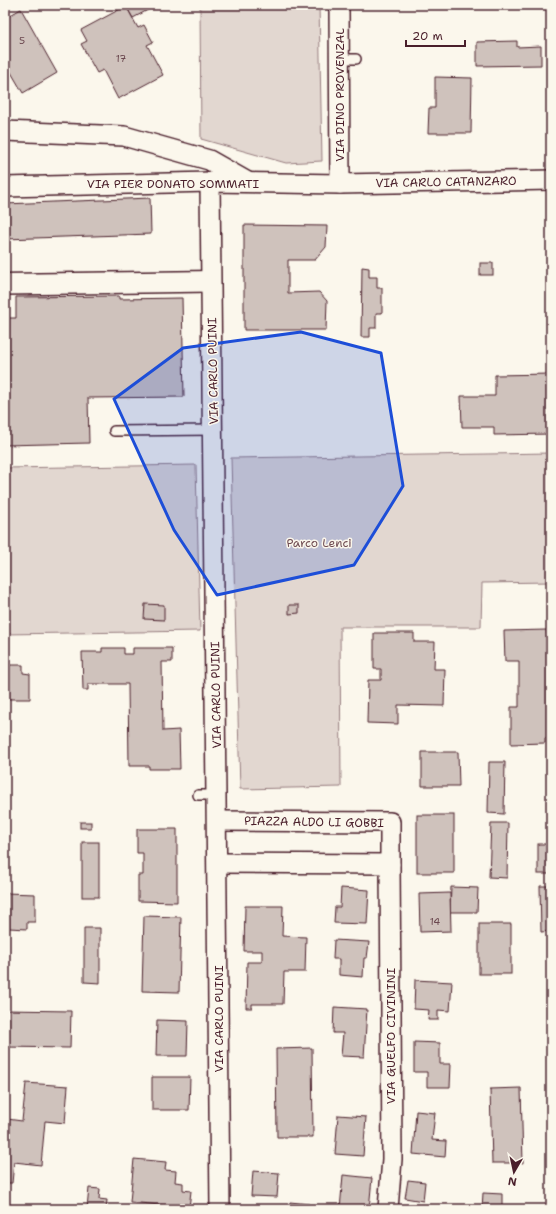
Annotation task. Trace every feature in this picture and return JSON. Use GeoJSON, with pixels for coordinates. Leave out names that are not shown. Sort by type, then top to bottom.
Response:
{"type":"FeatureCollection","features":[{"type":"Feature","properties":{"kind":"street","name":"VIA DINO PROVENZAL"},"geometry":{"type":"LineString","coordinates":[[339,5],[348,59],[340,184]]}},
{"type":"Feature","properties":{"kind":"street"},"geometry":{"type":"LineString","coordinates":[[5,131],[124,136],[209,160],[249,182]]}},
{"type":"Feature","properties":{"kind":"street","name":"VIA CARLO CATANZARO"},"geometry":{"type":"LineString","coordinates":[[340,184],[551,180]]}},
{"type":"Feature","properties":{"kind":"street","name":"VIA PIER DONATO SOMMATI"},"geometry":{"type":"LineString","coordinates":[[5,186],[210,182],[340,184]]}},
{"type":"Feature","properties":{"kind":"street","name":"VIA CARLO PUINI"},"geometry":{"type":"LineString","coordinates":[[210,182],[218,821],[220,1209]]}},
{"type":"Feature","properties":{"kind":"street"},"geometry":{"type":"LineString","coordinates":[[5,282],[212,283]]}},
{"type":"Feature","properties":{"kind":"street","name":"PIAZZA ALDO LI GOBBI"},"geometry":{"type":"LineString","coordinates":[[218,821],[390,822],[390,864]]}},
{"type":"Feature","properties":{"kind":"street"},"geometry":{"type":"LineString","coordinates":[[218,863],[390,864]]}},
{"type":"Feature","properties":{"kind":"street","name":"VIA GUELFO CIVININI"},"geometry":{"type":"LineString","coordinates":[[388,1209],[392,1159],[390,864]]}},
{"type":"Feature","properties":{"kind":"lane"},"geometry":{"type":"LineString","coordinates":[[5,290],[212,283]]}},
{"type":"Feature","properties":{"kind":"lane"},"geometry":{"type":"LineString","coordinates":[[114,431],[214,430]]}},
{"type":"Feature","properties":{"kind":"lane"},"geometry":{"type":"LineString","coordinates":[[198,795],[217,795]]}},
{"type":"Feature","properties":{"kind":"highlighted area"},"geometry":{"type":"Polygon","coordinates":[[[301,332],[381,353],[403,486],[354,565],[217,595],[174,530],[114,399],[183,348],[301,332]]]}},
{"type":"Feature","properties":{"kind":"green space"},"geometry":{"type":"Polygon","coordinates":[[[200,5],[319,5],[322,161],[286,163],[201,139],[200,5]]]}},
{"type":"Feature","properties":{"kind":"green space","name":"Parco Lenci"},"geometry":{"type":"Polygon","coordinates":[[[551,453],[551,582],[482,583],[481,627],[340,627],[341,787],[240,789],[231,458],[551,453]]]}},
{"type":"Feature","properties":{"kind":"green space"},"geometry":{"type":"Polygon","coordinates":[[[196,465],[200,631],[5,634],[5,468],[196,465]]]}},
{"type":"Feature","properties":{"kind":"building"},"geometry":{"type":"Polygon","coordinates":[[[118,5],[157,5],[133,18],[126,6],[120,10],[118,5]]]}},
{"type":"Feature","properties":{"kind":"building"},"geometry":{"type":"Polygon","coordinates":[[[126,6],[138,28],[144,25],[153,42],[147,45],[163,75],[118,99],[103,70],[97,73],[81,44],[87,41],[81,30],[126,6]]]}},
{"type":"Feature","properties":{"kind":"building"},"geometry":{"type":"Polygon","coordinates":[[[21,9],[57,73],[23,93],[5,62],[5,18],[21,9]]]}},
{"type":"Feature","properties":{"kind":"building"},"geometry":{"type":"Polygon","coordinates":[[[517,41],[517,47],[541,46],[541,65],[477,66],[477,42],[517,41]]]}},
{"type":"Feature","properties":{"kind":"building"},"geometry":{"type":"Polygon","coordinates":[[[435,77],[472,78],[471,133],[428,133],[429,108],[435,108],[435,77]]]}},
{"type":"Feature","properties":{"kind":"building"},"geometry":{"type":"Polygon","coordinates":[[[150,198],[151,234],[5,239],[5,204],[150,198]]]}},
{"type":"Feature","properties":{"kind":"building"},"geometry":{"type":"Polygon","coordinates":[[[244,225],[327,226],[326,247],[315,260],[288,260],[288,293],[319,292],[327,301],[326,330],[244,330],[244,225]]]}},
{"type":"Feature","properties":{"kind":"building"},"geometry":{"type":"Polygon","coordinates":[[[480,263],[493,263],[493,275],[480,275],[480,263]]]}},
{"type":"Feature","properties":{"kind":"building"},"geometry":{"type":"Polygon","coordinates":[[[362,267],[369,268],[369,277],[377,277],[377,288],[382,288],[382,313],[376,313],[376,328],[370,328],[370,337],[361,337],[362,267]]]}},
{"type":"Feature","properties":{"kind":"building"},"geometry":{"type":"Polygon","coordinates":[[[119,296],[119,299],[182,298],[184,397],[88,398],[89,443],[5,445],[5,318],[16,318],[16,297],[119,296]]]}},
{"type":"Feature","properties":{"kind":"building"},"geometry":{"type":"Polygon","coordinates":[[[551,374],[551,434],[494,435],[494,427],[462,427],[461,396],[495,396],[495,375],[551,374]]]}},
{"type":"Feature","properties":{"kind":"building"},"geometry":{"type":"Polygon","coordinates":[[[145,604],[164,605],[164,620],[144,619],[145,604]]]}},
{"type":"Feature","properties":{"kind":"building"},"geometry":{"type":"Polygon","coordinates":[[[289,605],[299,605],[299,613],[289,614],[289,605]]]}},
{"type":"Feature","properties":{"kind":"building"},"geometry":{"type":"Polygon","coordinates":[[[547,630],[547,634],[551,634],[551,738],[545,738],[545,743],[511,744],[511,707],[519,707],[519,661],[505,661],[504,631],[547,630]]]}},
{"type":"Feature","properties":{"kind":"building"},"geometry":{"type":"Polygon","coordinates":[[[374,633],[414,633],[414,642],[435,642],[434,669],[445,669],[444,706],[398,705],[398,724],[367,723],[368,680],[381,680],[381,669],[374,669],[374,633]]]}},
{"type":"Feature","properties":{"kind":"building"},"geometry":{"type":"Polygon","coordinates":[[[102,648],[124,648],[124,654],[133,654],[133,648],[172,648],[172,662],[162,662],[163,731],[179,730],[180,769],[149,769],[149,766],[129,766],[128,684],[88,684],[88,690],[83,690],[82,652],[102,652],[102,648]]]}},
{"type":"Feature","properties":{"kind":"building"},"geometry":{"type":"Polygon","coordinates":[[[5,665],[23,665],[23,673],[30,674],[30,699],[5,699],[5,665]]]}},
{"type":"Feature","properties":{"kind":"building"},"geometry":{"type":"Polygon","coordinates":[[[422,752],[458,752],[459,786],[422,786],[422,752]]]}},
{"type":"Feature","properties":{"kind":"building"},"geometry":{"type":"Polygon","coordinates":[[[489,762],[505,762],[504,814],[488,813],[489,762]]]}},
{"type":"Feature","properties":{"kind":"building"},"geometry":{"type":"Polygon","coordinates":[[[417,815],[454,815],[454,873],[417,873],[417,815]]]}},
{"type":"Feature","properties":{"kind":"building"},"geometry":{"type":"Polygon","coordinates":[[[80,822],[91,822],[91,828],[80,828],[80,822]]]}},
{"type":"Feature","properties":{"kind":"building"},"geometry":{"type":"Polygon","coordinates":[[[491,823],[508,823],[507,878],[489,877],[491,823]]]}},
{"type":"Feature","properties":{"kind":"building"},"geometry":{"type":"Polygon","coordinates":[[[137,829],[177,829],[177,902],[138,901],[138,875],[143,875],[143,853],[137,853],[137,829]]]}},
{"type":"Feature","properties":{"kind":"building"},"geometry":{"type":"Polygon","coordinates":[[[82,842],[99,842],[99,897],[82,897],[82,842]]]}},
{"type":"Feature","properties":{"kind":"building"},"geometry":{"type":"Polygon","coordinates":[[[538,844],[551,844],[551,874],[538,874],[538,844]]]}},
{"type":"Feature","properties":{"kind":"building"},"geometry":{"type":"Polygon","coordinates":[[[540,886],[551,886],[551,931],[541,932],[540,886]]]}},
{"type":"Feature","properties":{"kind":"building"},"geometry":{"type":"Polygon","coordinates":[[[451,887],[478,888],[477,912],[450,912],[451,887]]]}},
{"type":"Feature","properties":{"kind":"building"},"geometry":{"type":"Polygon","coordinates":[[[341,888],[369,890],[367,924],[334,923],[335,907],[340,907],[341,888]]]}},
{"type":"Feature","properties":{"kind":"building"},"geometry":{"type":"Polygon","coordinates":[[[5,893],[35,894],[35,922],[27,922],[27,929],[9,928],[9,918],[5,918],[5,893]]]}},
{"type":"Feature","properties":{"kind":"building"},"geometry":{"type":"Polygon","coordinates":[[[450,893],[451,931],[420,932],[419,894],[450,893]]]}},
{"type":"Feature","properties":{"kind":"building"},"geometry":{"type":"Polygon","coordinates":[[[245,906],[283,906],[282,936],[306,937],[305,972],[284,972],[283,1004],[252,1004],[252,1008],[246,1008],[247,962],[262,962],[262,951],[244,951],[245,906]]]}},
{"type":"Feature","properties":{"kind":"building"},"geometry":{"type":"Polygon","coordinates":[[[144,916],[181,917],[179,992],[142,991],[144,916]]]}},
{"type":"Feature","properties":{"kind":"building"},"geometry":{"type":"Polygon","coordinates":[[[479,924],[511,924],[511,974],[479,974],[479,924]]]}},
{"type":"Feature","properties":{"kind":"building"},"geometry":{"type":"Polygon","coordinates":[[[84,928],[100,928],[100,983],[84,982],[84,928]]]}},
{"type":"Feature","properties":{"kind":"building"},"geometry":{"type":"Polygon","coordinates":[[[334,940],[369,942],[367,958],[364,958],[363,977],[339,975],[339,959],[333,959],[334,940]]]}},
{"type":"Feature","properties":{"kind":"building"},"geometry":{"type":"Polygon","coordinates":[[[415,980],[452,982],[450,1011],[438,1010],[438,1020],[428,1020],[429,1010],[414,1009],[415,980]]]}},
{"type":"Feature","properties":{"kind":"building"},"geometry":{"type":"Polygon","coordinates":[[[334,1007],[367,1009],[364,1057],[341,1056],[343,1033],[333,1033],[334,1007]]]}},
{"type":"Feature","properties":{"kind":"building"},"geometry":{"type":"Polygon","coordinates":[[[5,1010],[71,1011],[70,1048],[5,1047],[5,1010]]]}},
{"type":"Feature","properties":{"kind":"building"},"geometry":{"type":"Polygon","coordinates":[[[157,1020],[188,1021],[187,1056],[156,1056],[157,1020]]]}},
{"type":"Feature","properties":{"kind":"building"},"geometry":{"type":"Polygon","coordinates":[[[414,1042],[440,1043],[440,1064],[451,1064],[450,1087],[427,1087],[427,1072],[414,1072],[414,1042]]]}},
{"type":"Feature","properties":{"kind":"building"},"geometry":{"type":"Polygon","coordinates":[[[312,1048],[313,1137],[277,1137],[276,1049],[312,1048]]]}},
{"type":"Feature","properties":{"kind":"building"},"geometry":{"type":"Polygon","coordinates":[[[152,1077],[190,1077],[189,1110],[152,1110],[152,1077]]]}},
{"type":"Feature","properties":{"kind":"building"},"geometry":{"type":"Polygon","coordinates":[[[26,1083],[68,1086],[65,1123],[45,1121],[41,1165],[14,1162],[12,1183],[5,1183],[7,1119],[22,1121],[26,1083]]]}},
{"type":"Feature","properties":{"kind":"building"},"geometry":{"type":"Polygon","coordinates":[[[521,1088],[523,1163],[492,1163],[490,1089],[521,1088]]]}},
{"type":"Feature","properties":{"kind":"building"},"geometry":{"type":"Polygon","coordinates":[[[416,1111],[435,1113],[432,1140],[446,1141],[445,1157],[413,1154],[416,1111]]]}},
{"type":"Feature","properties":{"kind":"building"},"geometry":{"type":"Polygon","coordinates":[[[338,1115],[366,1117],[363,1156],[335,1154],[338,1115]]]}},
{"type":"Feature","properties":{"kind":"building"},"geometry":{"type":"Polygon","coordinates":[[[134,1159],[166,1162],[165,1170],[176,1171],[175,1182],[183,1183],[183,1190],[191,1191],[189,1208],[130,1202],[134,1159]]]}},
{"type":"Feature","properties":{"kind":"building"},"geometry":{"type":"Polygon","coordinates":[[[253,1171],[279,1173],[277,1197],[251,1196],[253,1171]]]}},
{"type":"Feature","properties":{"kind":"building"},"geometry":{"type":"Polygon","coordinates":[[[343,1175],[372,1178],[369,1209],[340,1209],[343,1175]]]}},
{"type":"Feature","properties":{"kind":"building"},"geometry":{"type":"Polygon","coordinates":[[[408,1180],[425,1182],[423,1201],[405,1198],[408,1180]]]}},
{"type":"Feature","properties":{"kind":"building"},"geometry":{"type":"Polygon","coordinates":[[[89,1188],[100,1189],[99,1199],[107,1200],[106,1209],[87,1209],[89,1188]]]}},
{"type":"Feature","properties":{"kind":"building"},"geometry":{"type":"Polygon","coordinates":[[[483,1193],[502,1194],[502,1209],[482,1209],[483,1193]]]}},
{"type":"Feature","properties":{"kind":"building"},"geometry":{"type":"Polygon","coordinates":[[[290,1202],[309,1204],[308,1209],[289,1209],[290,1202]]]}}]}
